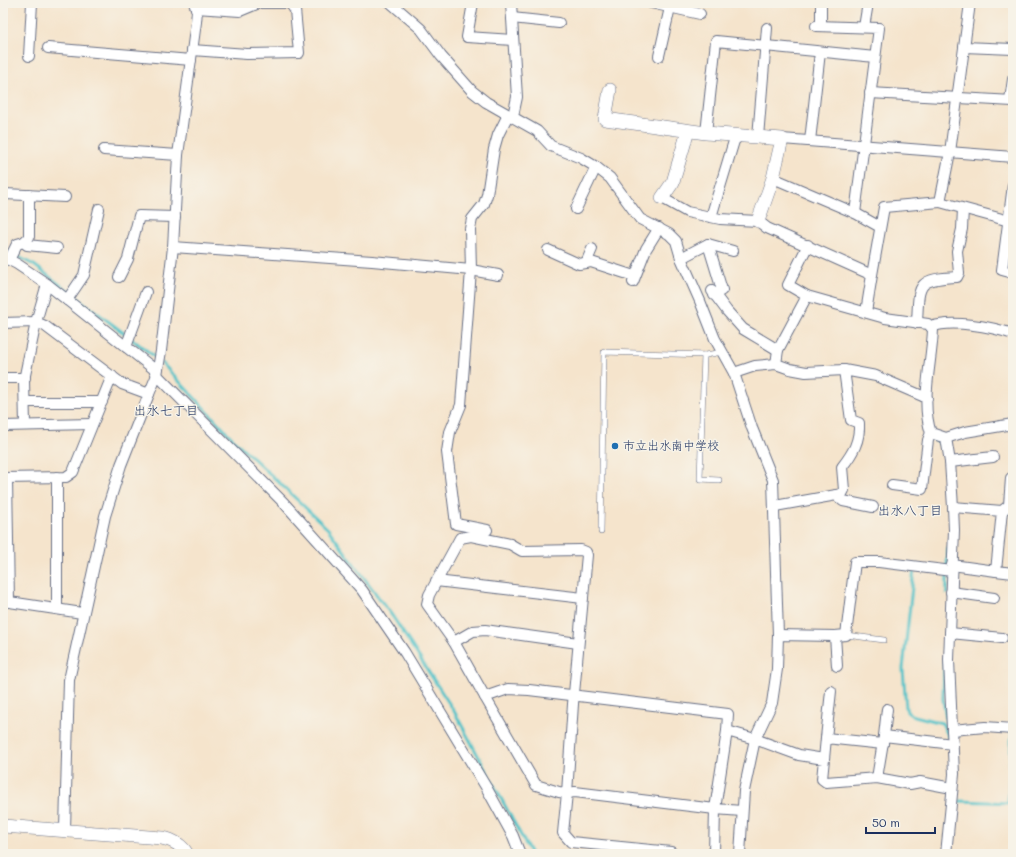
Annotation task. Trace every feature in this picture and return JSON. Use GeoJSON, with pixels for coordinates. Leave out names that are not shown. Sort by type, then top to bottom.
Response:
{"type":"FeatureCollection","features":[{"type":"Feature","properties":{"kind":"street"},"geometry":{"type":"LineString","coordinates":[[29,56],[32,3]]}},
{"type":"Feature","properties":{"kind":"street"},"geometry":{"type":"LineString","coordinates":[[48,48],[191,55],[299,53],[295,10],[290,3],[259,3],[240,11],[195,5],[191,55],[178,155],[173,247],[157,375],[121,465],[105,516],[82,613],[69,680],[65,830]]}},
{"type":"Feature","properties":{"kind":"street"},"geometry":{"type":"LineString","coordinates":[[391,3],[421,29],[441,56],[472,91],[486,102],[537,131],[551,146],[581,158],[596,167],[610,178],[640,219],[670,234],[676,241],[681,258],[715,339],[734,373],[752,428],[773,480],[776,506],[778,635],[777,669],[772,703],[755,739],[744,791],[740,854]]}},
{"type":"Feature","properties":{"kind":"street"},"geometry":{"type":"LineString","coordinates":[[473,3],[467,37],[513,40]]}},
{"type":"Feature","properties":{"kind":"street"},"geometry":{"type":"LineString","coordinates":[[486,530],[456,524],[447,452],[450,432],[462,405],[471,270],[471,224],[476,213],[484,204],[498,135],[511,116],[517,97],[511,3]]}},
{"type":"Feature","properties":{"kind":"street"},"geometry":{"type":"LineString","coordinates":[[651,3],[670,6],[700,14]]}},
{"type":"Feature","properties":{"kind":"street"},"geometry":{"type":"LineString","coordinates":[[821,3],[819,26],[879,28],[855,213]]}},
{"type":"Feature","properties":{"kind":"street"},"geometry":{"type":"LineString","coordinates":[[864,27],[868,3]]}},
{"type":"Feature","properties":{"kind":"street"},"geometry":{"type":"LineString","coordinates":[[940,202],[950,152],[956,98],[970,3]]}},
{"type":"Feature","properties":{"kind":"street"},"geometry":{"type":"LineString","coordinates":[[659,56],[670,6]]}},
{"type":"Feature","properties":{"kind":"street"},"geometry":{"type":"LineString","coordinates":[[512,18],[559,22]]}},
{"type":"Feature","properties":{"kind":"street"},"geometry":{"type":"LineString","coordinates":[[758,137],[767,28]]}},
{"type":"Feature","properties":{"kind":"street"},"geometry":{"type":"LineString","coordinates":[[706,133],[716,41],[875,57]]}},
{"type":"Feature","properties":{"kind":"street"},"geometry":{"type":"LineString","coordinates":[[964,47],[1013,49]]}},
{"type":"Feature","properties":{"kind":"street"},"geometry":{"type":"LineString","coordinates":[[810,141],[820,52]]}},
{"type":"Feature","properties":{"kind":"street"},"geometry":{"type":"LineString","coordinates":[[870,93],[1011,100],[1013,79]]}},
{"type":"Feature","properties":{"kind":"street"},"geometry":{"type":"LineString","coordinates":[[607,94],[605,119],[706,133],[1013,157]]}},
{"type":"Feature","properties":{"kind":"street"},"geometry":{"type":"LineString","coordinates":[[688,131],[673,182],[662,198],[687,212],[711,217],[758,221],[767,228],[872,274]]}},
{"type":"Feature","properties":{"kind":"street"},"geometry":{"type":"LineString","coordinates":[[711,217],[734,141],[739,136]]}},
{"type":"Feature","properties":{"kind":"street"},"geometry":{"type":"LineString","coordinates":[[758,221],[773,178],[782,139]]}},
{"type":"Feature","properties":{"kind":"street"},"geometry":{"type":"LineString","coordinates":[[104,150],[178,155]]}},
{"type":"Feature","properties":{"kind":"street"},"geometry":{"type":"LineString","coordinates":[[576,209],[596,167]]}},
{"type":"Feature","properties":{"kind":"street"},"geometry":{"type":"LineString","coordinates":[[773,178],[855,213],[880,227]]}},
{"type":"Feature","properties":{"kind":"street"},"geometry":{"type":"LineString","coordinates":[[1013,185],[1011,222],[1002,270],[1013,273]]}},
{"type":"Feature","properties":{"kind":"street"},"geometry":{"type":"LineString","coordinates":[[4,194],[64,198]]}},
{"type":"Feature","properties":{"kind":"street"},"geometry":{"type":"LineString","coordinates":[[29,195],[29,237],[24,242],[18,244],[6,259],[47,284],[154,369],[157,375],[284,503],[362,590],[405,653],[486,787],[513,836],[520,854]]}},
{"type":"Feature","properties":{"kind":"street"},"geometry":{"type":"LineString","coordinates":[[866,312],[884,207],[940,202],[1011,222]]}},
{"type":"Feature","properties":{"kind":"street"},"geometry":{"type":"LineString","coordinates":[[67,300],[84,275],[99,209]]}},
{"type":"Feature","properties":{"kind":"street"},"geometry":{"type":"LineString","coordinates":[[917,323],[921,286],[925,281],[938,278],[957,277],[959,273],[957,251],[962,229],[963,209]]}},
{"type":"Feature","properties":{"kind":"street"},"geometry":{"type":"LineString","coordinates":[[119,277],[128,259],[139,216],[174,217]]}},
{"type":"Feature","properties":{"kind":"street"},"geometry":{"type":"LineString","coordinates":[[548,250],[579,264],[591,262],[633,279],[646,249],[659,228]]}},
{"type":"Feature","properties":{"kind":"street"},"geometry":{"type":"LineString","coordinates":[[24,242],[27,245],[57,248]]}},
{"type":"Feature","properties":{"kind":"street"},"geometry":{"type":"LineString","coordinates":[[681,258],[708,244],[733,250]]}},
{"type":"Feature","properties":{"kind":"street"},"geometry":{"type":"LineString","coordinates":[[708,244],[722,290],[713,293],[743,329],[778,350]]}},
{"type":"Feature","properties":{"kind":"street"},"geometry":{"type":"LineString","coordinates":[[808,246],[788,285],[807,296],[885,318],[928,324],[932,329],[927,398],[928,424],[931,433],[928,440],[922,489],[892,485]]}},
{"type":"Feature","properties":{"kind":"street"},"geometry":{"type":"LineString","coordinates":[[173,247],[471,270],[498,275]]}},
{"type":"Feature","properties":{"kind":"street"},"geometry":{"type":"LineString","coordinates":[[586,263],[592,250]]}},
{"type":"Feature","properties":{"kind":"street"},"geometry":{"type":"LineString","coordinates":[[25,425],[25,378],[36,322],[47,284]]}},
{"type":"Feature","properties":{"kind":"street"},"geometry":{"type":"LineString","coordinates":[[126,347],[146,292]]}},
{"type":"Feature","properties":{"kind":"street"},"geometry":{"type":"LineString","coordinates":[[776,364],[778,350],[807,296]]}},
{"type":"Feature","properties":{"kind":"street"},"geometry":{"type":"LineString","coordinates":[[3,323],[36,322],[45,326],[122,384],[149,394]]}},
{"type":"Feature","properties":{"kind":"street"},"geometry":{"type":"LineString","coordinates":[[931,327],[940,323],[966,324],[1013,334]]}},
{"type":"Feature","properties":{"kind":"street"},"geometry":{"type":"LineString","coordinates":[[734,373],[755,366],[776,364],[790,370],[806,372],[844,370],[876,376],[927,398]]}},
{"type":"Feature","properties":{"kind":"street"},"geometry":{"type":"LineString","coordinates":[[776,506],[842,494],[844,490],[842,467],[855,450],[859,433],[859,423],[851,420],[844,370]]}},
{"type":"Feature","properties":{"kind":"street"},"geometry":{"type":"LineString","coordinates":[[82,613],[6,601],[5,478],[66,477],[73,472],[112,376]]}},
{"type":"Feature","properties":{"kind":"street"},"geometry":{"type":"LineString","coordinates":[[3,378],[25,378]]}},
{"type":"Feature","properties":{"kind":"street"},"geometry":{"type":"LineString","coordinates":[[25,402],[102,402]]}},
{"type":"Feature","properties":{"kind":"street"},"geometry":{"type":"LineString","coordinates":[[3,426],[92,424]]}},
{"type":"Feature","properties":{"kind":"street"},"geometry":{"type":"LineString","coordinates":[[931,433],[946,438],[965,432],[1013,424]]}},
{"type":"Feature","properties":{"kind":"street"},"geometry":{"type":"LineString","coordinates":[[946,438],[950,462],[953,507],[949,692],[953,744],[952,788],[946,854]]}},
{"type":"Feature","properties":{"kind":"street"},"geometry":{"type":"LineString","coordinates":[[950,462],[993,457]]}},
{"type":"Feature","properties":{"kind":"street"},"geometry":{"type":"LineString","coordinates":[[57,477],[57,609]]}},
{"type":"Feature","properties":{"kind":"street"},"geometry":{"type":"LineString","coordinates":[[996,571],[1002,511],[1009,505],[1011,478]]}},
{"type":"Feature","properties":{"kind":"street"},"geometry":{"type":"LineString","coordinates":[[836,495],[843,501],[873,507]]}},
{"type":"Feature","properties":{"kind":"street"},"geometry":{"type":"LineString","coordinates":[[953,507],[1002,511]]}},
{"type":"Feature","properties":{"kind":"street"},"geometry":{"type":"LineString","coordinates":[[673,854],[671,852],[571,842],[563,833],[567,793],[578,643],[583,598],[586,552],[522,551],[510,544],[471,536],[460,538],[436,581],[427,600],[427,604],[454,642],[536,785],[559,792],[567,793],[575,792],[625,797],[715,809],[742,811]]}},
{"type":"Feature","properties":{"kind":"street"},"geometry":{"type":"LineString","coordinates":[[778,635],[846,635],[856,562],[879,562],[1013,573]]}},
{"type":"Feature","properties":{"kind":"street"},"geometry":{"type":"LineString","coordinates":[[436,581],[583,598]]}},
{"type":"Feature","properties":{"kind":"street"},"geometry":{"type":"LineString","coordinates":[[951,592],[994,598]]}},
{"type":"Feature","properties":{"kind":"street"},"geometry":{"type":"LineString","coordinates":[[454,642],[473,632],[485,630],[578,643]]}},
{"type":"Feature","properties":{"kind":"street"},"geometry":{"type":"LineString","coordinates":[[950,633],[1002,638]]}},
{"type":"Feature","properties":{"kind":"street"},"geometry":{"type":"LineString","coordinates":[[835,636],[837,666]]}},
{"type":"Feature","properties":{"kind":"street"},"geometry":{"type":"LineString","coordinates":[[485,697],[508,689],[529,690],[728,714],[727,731],[715,809],[714,854]]}},
{"type":"Feature","properties":{"kind":"street"},"geometry":{"type":"LineString","coordinates":[[831,691],[822,779],[826,782],[878,778],[910,784],[920,782],[952,788]]}},
{"type":"Feature","properties":{"kind":"street"},"geometry":{"type":"LineString","coordinates":[[878,778],[887,709]]}},
{"type":"Feature","properties":{"kind":"street"},"geometry":{"type":"LineString","coordinates":[[952,730],[985,727],[1013,729]]}},
{"type":"Feature","properties":{"kind":"street"},"geometry":{"type":"LineString","coordinates":[[727,731],[755,739],[799,755],[824,759]]}},
{"type":"Feature","properties":{"kind":"street"},"geometry":{"type":"LineString","coordinates":[[826,738],[953,744]]}},
{"type":"Feature","properties":{"kind":"street"},"geometry":{"type":"LineString","coordinates":[[3,826],[47,828],[162,838],[174,841],[183,848],[187,854]]}},
{"type":"Feature","properties":{"kind":"street"},"geometry":{"type":"LineString","coordinates":[[3,832],[47,828]]}},
{"type":"Feature","properties":{"kind":"lane"},"geometry":{"type":"LineString","coordinates":[[601,532],[604,352],[704,355],[722,352]]}},
{"type":"Feature","properties":{"kind":"lane"},"geometry":{"type":"LineString","coordinates":[[704,355],[700,479],[719,480]]}},
{"type":"Feature","properties":{"kind":"lane"},"geometry":{"type":"LineString","coordinates":[[846,635],[884,640]]}},
{"type":"Feature","properties":{"kind":"waterway"},"geometry":{"type":"LineString","coordinates":[[3,249],[34,265],[158,359]]}},
{"type":"Feature","properties":{"kind":"waterway"},"geometry":{"type":"LineString","coordinates":[[162,363],[234,440],[328,529],[393,617],[454,711],[531,854]]}},
{"type":"Feature","properties":{"kind":"waterway"},"geometry":{"type":"LineString","coordinates":[[933,438],[942,445],[944,449]]}},
{"type":"Feature","properties":{"kind":"waterway"},"geometry":{"type":"LineString","coordinates":[[947,567],[948,549]]}},
{"type":"Feature","properties":{"kind":"waterway"},"geometry":{"type":"LineString","coordinates":[[914,569],[903,669],[906,708],[907,712],[911,715],[942,723],[949,737]]}},
{"type":"Feature","properties":{"kind":"waterway"},"geometry":{"type":"LineString","coordinates":[[947,572],[947,593]]}},
{"type":"Feature","properties":{"kind":"waterway"},"geometry":{"type":"LineString","coordinates":[[944,662],[943,699],[947,725]]}},
{"type":"Feature","properties":{"kind":"waterway"},"geometry":{"type":"LineString","coordinates":[[1008,803],[1013,707]]}},
{"type":"Feature","properties":{"kind":"waterway"},"geometry":{"type":"LineString","coordinates":[[959,801],[1013,803]]}},
{"type":"Feature","properties":{"kind":"place","name":"市立出水南中学校"},"geometry":{"type":"Point","coordinates":[615,446]}},
{"type":"Feature","properties":{"kind":"district","name":"出水七丁目"},"geometry":{"type":"Point","coordinates":[166,410]}},
{"type":"Feature","properties":{"kind":"district","name":"出水八丁目"},"geometry":{"type":"Point","coordinates":[910,510]}}]}
